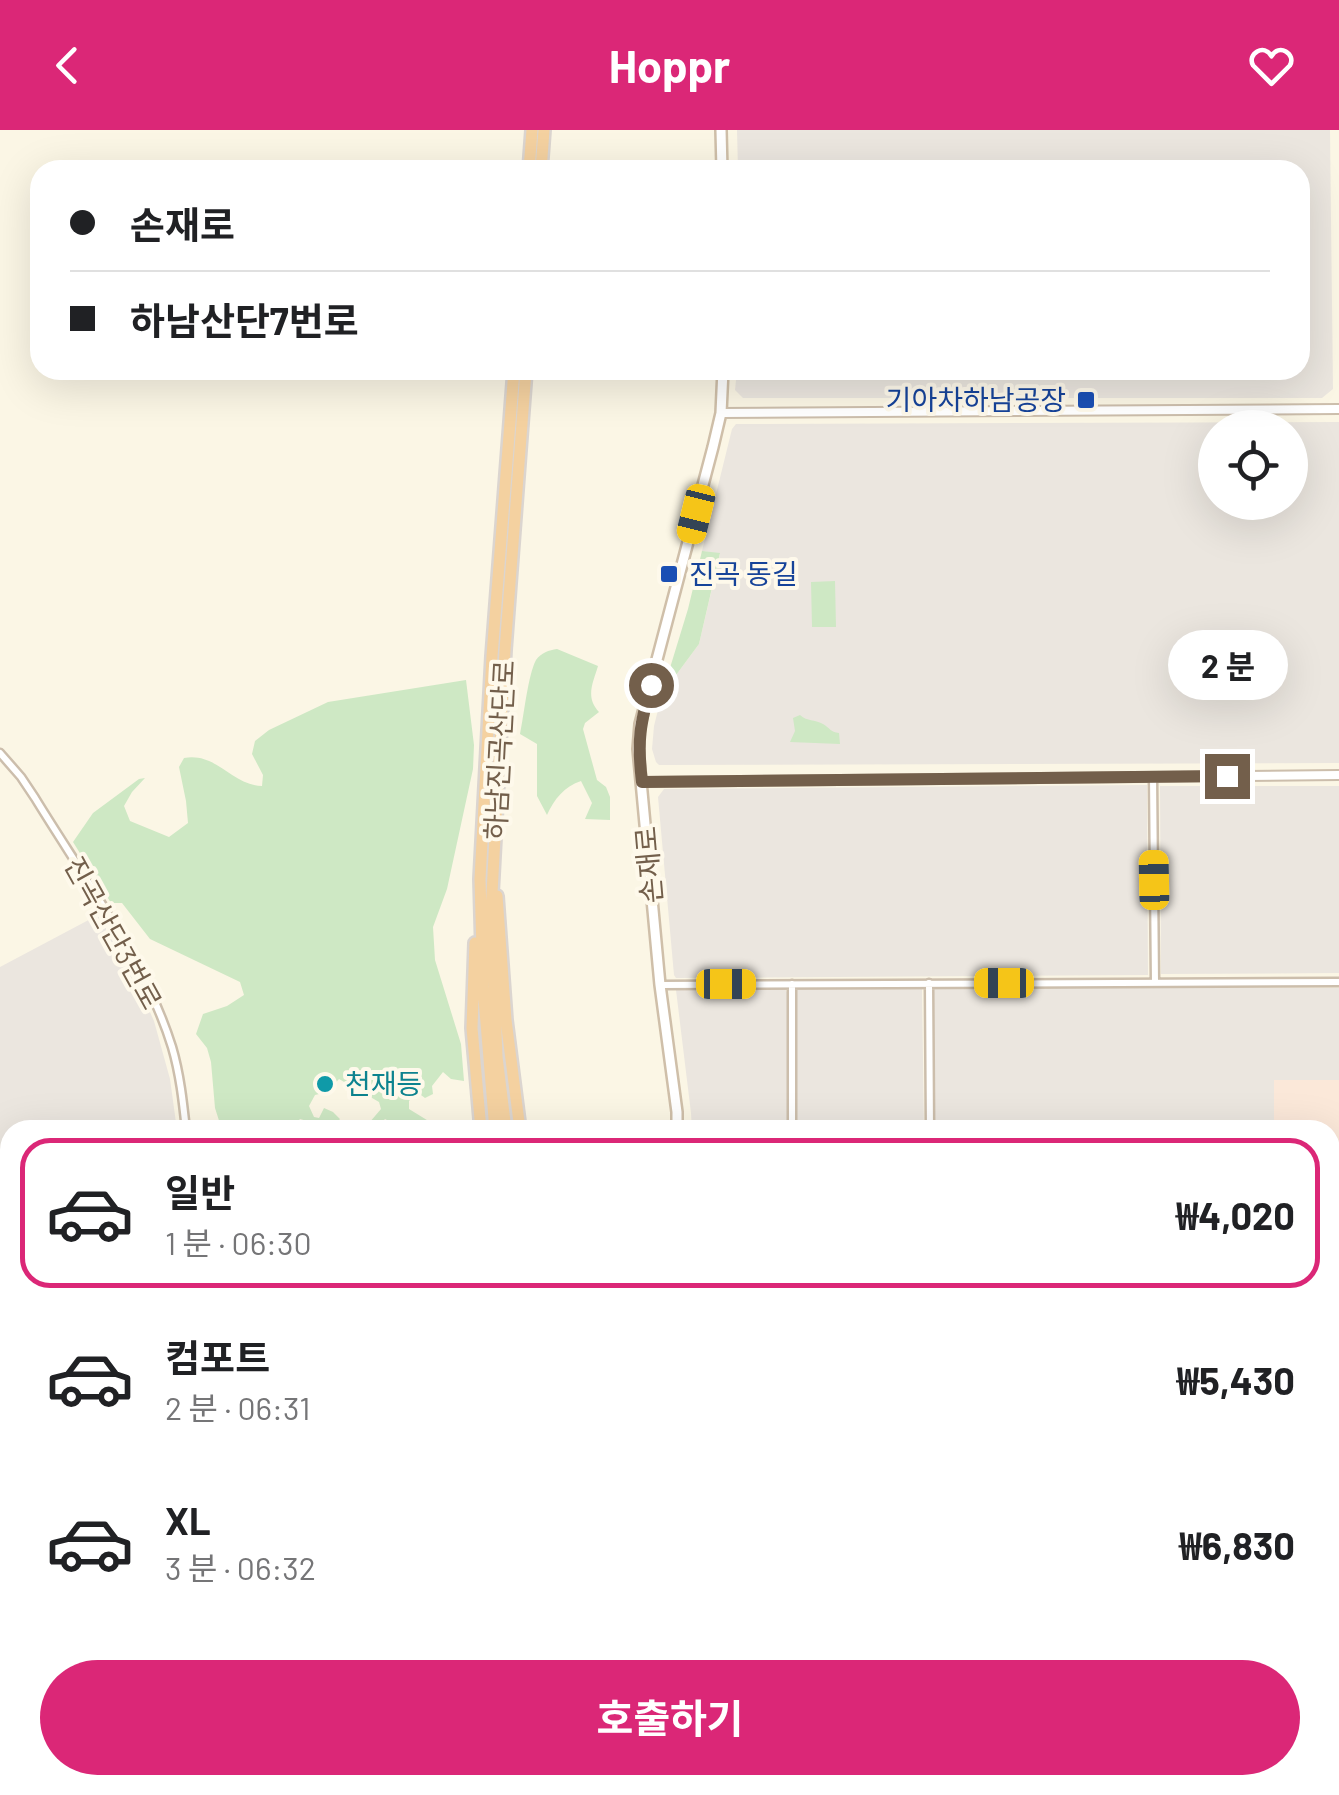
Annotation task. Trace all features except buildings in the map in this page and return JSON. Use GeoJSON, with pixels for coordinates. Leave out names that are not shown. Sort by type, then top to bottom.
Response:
{"type":"FeatureCollection","features":[{"type":"Feature","properties":{"kind":"highway"},"geometry":{"type":"LineString","coordinates":[[530,160],[532,130]]}},
{"type":"Feature","properties":{"kind":"highway"},"geometry":{"type":"LineString","coordinates":[[542,160],[544,130]]}},
{"type":"Feature","properties":{"kind":"highway"},"geometry":{"type":"LineString","coordinates":[[514,380],[516,420]]}},
{"type":"Feature","properties":{"kind":"highway","name":"하남진곡산단로"},"geometry":{"type":"LineString","coordinates":[[505,1120],[497,1057],[487,877],[504,683],[516,420],[524,380]]}},
{"type":"Feature","properties":{"kind":"highway","name":"하남진곡산단로"},"geometry":{"type":"LineString","coordinates":[[494,1120],[483,987],[490,689],[513,464]]}},
{"type":"Feature","properties":{"kind":"highway"},"geometry":{"type":"LineString","coordinates":[[480,1120],[472,1028],[477,898],[487,877]]}},
{"type":"Feature","properties":{"kind":"highway"},"geometry":{"type":"LineString","coordinates":[[487,877],[500,911],[504,1006],[519,1120]]}},
{"type":"Feature","properties":{"kind":"main road"},"geometry":{"type":"LineString","coordinates":[[721,130],[722,160]]}},
{"type":"Feature","properties":{"kind":"main road","name":"손재로"},"geometry":{"type":"LineString","coordinates":[[677,1120],[638,749],[640,724],[721,413],[723,380]]}},
{"type":"Feature","properties":{"kind":"street"},"geometry":{"type":"LineString","coordinates":[[721,413],[1339,409]]}},
{"type":"Feature","properties":{"kind":"street","name":"진곡산단3번로"},"geometry":{"type":"LineString","coordinates":[[0,753],[21,776],[147,985],[172,1049],[184,1120]]}},
{"type":"Feature","properties":{"kind":"street"},"geometry":{"type":"LineString","coordinates":[[642,782],[1339,775]]}},
{"type":"Feature","properties":{"kind":"street"},"geometry":{"type":"LineString","coordinates":[[1152,777],[1155,983]]}},
{"type":"Feature","properties":{"kind":"street"},"geometry":{"type":"LineString","coordinates":[[660,985],[1339,982]]}},
{"type":"Feature","properties":{"kind":"street"},"geometry":{"type":"LineString","coordinates":[[929,983],[930,1120]]}},
{"type":"Feature","properties":{"kind":"street"},"geometry":{"type":"LineString","coordinates":[[792,984],[792,1120]]}},
{"type":"Feature","properties":{"kind":"shaded area"},"geometry":{"type":"Polygon","coordinates":[[[737,130],[1330,130],[1333,389],[1322,398],[743,398],[735,390],[736,380],[1310,380],[1310,160],[738,160],[737,130]]]}},
{"type":"Feature","properties":{"kind":"shaded area"},"geometry":{"type":"Polygon","coordinates":[[[1198,422],[1198,520],[1308,520],[1308,422],[1339,422],[1339,763],[659,765],[652,749],[662,694],[699,644],[720,554],[702,551],[736,424],[1198,422]]]}},
{"type":"Feature","properties":{"kind":"shaded area"},"geometry":{"type":"Polygon","coordinates":[[[1147,785],[1148,975],[674,975],[658,797],[664,789],[1147,785]]]}},
{"type":"Feature","properties":{"kind":"shaded area"},"geometry":{"type":"Polygon","coordinates":[[[1160,786],[1339,786],[1339,973],[1161,974],[1160,786]]]}},
{"type":"Feature","properties":{"kind":"shaded area"},"geometry":{"type":"Polygon","coordinates":[[[98,915],[132,972],[154,1021],[170,1079],[176,1120],[0,1120],[0,967],[98,915]]]}},
{"type":"Feature","properties":{"kind":"shaded area"},"geometry":{"type":"Polygon","coordinates":[[[795,988],[922,988],[924,1120],[795,1120],[795,988]]]}},
{"type":"Feature","properties":{"kind":"shaded area"},"geometry":{"type":"Polygon","coordinates":[[[1339,988],[1339,1080],[1274,1080],[1274,1120],[934,1120],[934,989],[1339,988]]]}},
{"type":"Feature","properties":{"kind":"shaded area"},"geometry":{"type":"Polygon","coordinates":[[[785,989],[787,1120],[691,1120],[676,990],[785,989]]]}},
{"type":"Feature","properties":{"kind":"shaded area"},"geometry":{"type":"Polygon","coordinates":[[[1274,1080],[1339,1080],[1339,1120],[1274,1120],[1274,1080]]]}},
{"type":"Feature","properties":{"kind":"green space"},"geometry":{"type":"Polygon","coordinates":[[[702,551],[720,553],[699,644],[662,694],[688,609],[702,551]]]}},
{"type":"Feature","properties":{"kind":"green space"},"geometry":{"type":"Polygon","coordinates":[[[835,581],[836,627],[812,627],[811,582],[835,581]]]}},
{"type":"Feature","properties":{"kind":"green space"},"geometry":{"type":"Polygon","coordinates":[[[557,649],[598,666],[591,695],[599,712],[583,729],[597,780],[610,797],[610,820],[585,819],[592,803],[581,781],[561,794],[547,815],[537,796],[537,744],[520,734],[536,660],[557,649]]]}},
{"type":"Feature","properties":{"kind":"green space"},"geometry":{"type":"Polygon","coordinates":[[[466,680],[473,769],[447,889],[433,927],[435,960],[461,1044],[464,1081],[451,1079],[443,1072],[432,1086],[433,1094],[425,1098],[417,1092],[409,1101],[409,1109],[427,1120],[372,1120],[381,1109],[379,1102],[339,1079],[328,1090],[315,1095],[309,1106],[314,1117],[319,1118],[324,1108],[339,1120],[219,1120],[211,1062],[207,1048],[196,1034],[203,1014],[244,995],[240,982],[150,939],[122,903],[111,903],[73,842],[93,813],[145,778],[124,806],[130,821],[169,837],[188,823],[179,767],[184,758],[206,760],[241,780],[262,786],[263,775],[252,754],[255,741],[269,730],[328,702],[466,680]]]}},
{"type":"Feature","properties":{"kind":"green space"},"geometry":{"type":"Polygon","coordinates":[[[800,715],[839,733],[840,744],[790,742],[795,731],[793,718],[800,715]]]}},
{"type":"Feature","properties":{"kind":"place","name":"기아차하남공장"},"geometry":{"type":"Point","coordinates":[1086,400]}},
{"type":"Feature","properties":{"kind":"place","name":"진곡 동길"},"geometry":{"type":"Point","coordinates":[669,574]}},
{"type":"Feature","properties":{"kind":"place","name":"천재등"},"geometry":{"type":"Point","coordinates":[325,1084]}},
{"type":"Feature","properties":{"kind":"route"},"geometry":{"type":"LineString","coordinates":[[651,685],[640,724],[642,782],[1227,776]]}}]}
